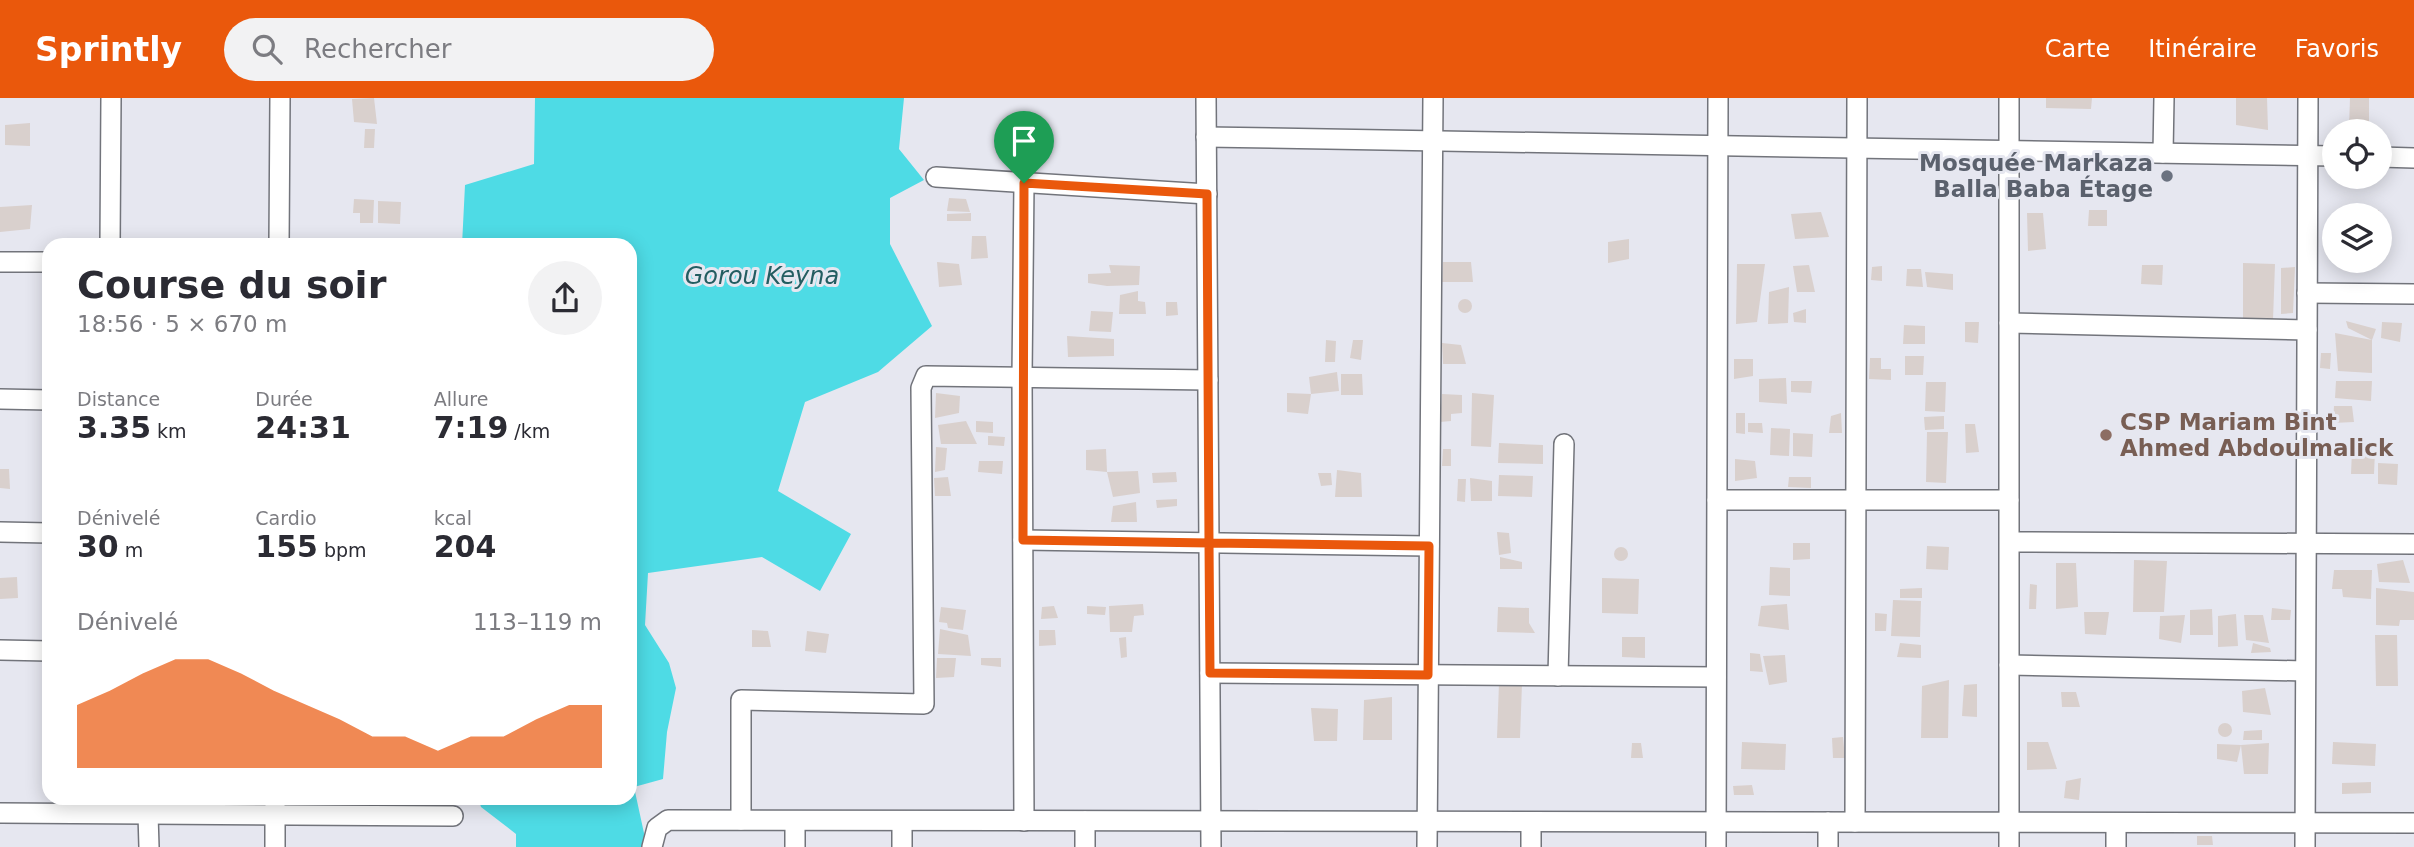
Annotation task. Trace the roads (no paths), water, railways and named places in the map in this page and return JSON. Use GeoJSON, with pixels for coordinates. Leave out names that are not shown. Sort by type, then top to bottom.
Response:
{"type":"FeatureCollection","features":[{"type":"Feature","properties":{"kind":"street"},"geometry":{"type":"LineString","coordinates":[[110,238],[111,98]]}},
{"type":"Feature","properties":{"kind":"street"},"geometry":{"type":"LineString","coordinates":[[279,98],[279,238]]}},
{"type":"Feature","properties":{"kind":"street"},"geometry":{"type":"LineString","coordinates":[[1206,98],[1211,847]]}},
{"type":"Feature","properties":{"kind":"street"},"geometry":{"type":"LineString","coordinates":[[1427,847],[1433,98]]}},
{"type":"Feature","properties":{"kind":"street"},"geometry":{"type":"LineString","coordinates":[[1716,847],[1718,98]]}},
{"type":"Feature","properties":{"kind":"street"},"geometry":{"type":"LineString","coordinates":[[1855,822],[1857,98]]}},
{"type":"Feature","properties":{"kind":"street"},"geometry":{"type":"LineString","coordinates":[[2009,98],[2010,847]]}},
{"type":"Feature","properties":{"kind":"street"},"geometry":{"type":"LineString","coordinates":[[2163,153],[2164,98]]}},
{"type":"Feature","properties":{"kind":"street"},"geometry":{"type":"LineString","coordinates":[[2305,847],[2308,98]]}},
{"type":"Feature","properties":{"kind":"street"},"geometry":{"type":"LineString","coordinates":[[1206,137],[2322,156]]}},
{"type":"Feature","properties":{"kind":"street"},"geometry":{"type":"LineString","coordinates":[[2392,157],[2414,158]]}},
{"type":"Feature","properties":{"kind":"street"},"geometry":{"type":"LineString","coordinates":[[936,177],[1207,194]]}},
{"type":"Feature","properties":{"kind":"street"},"geometry":{"type":"LineString","coordinates":[[1024,183],[1024,821]]}},
{"type":"Feature","properties":{"kind":"street"},"geometry":{"type":"LineString","coordinates":[[0,262],[42,262]]}},
{"type":"Feature","properties":{"kind":"street"},"geometry":{"type":"LineString","coordinates":[[2307,293],[2414,294]]}},
{"type":"Feature","properties":{"kind":"street"},"geometry":{"type":"LineString","coordinates":[[2009,323],[2307,330]]}},
{"type":"Feature","properties":{"kind":"street"},"geometry":{"type":"LineString","coordinates":[[741,820],[741,699],[924,704],[922,381],[926,376],[1208,380]]}},
{"type":"Feature","properties":{"kind":"street"},"geometry":{"type":"LineString","coordinates":[[0,399],[42,400]]}},
{"type":"Feature","properties":{"kind":"street"},"geometry":{"type":"LineString","coordinates":[[1558,676],[1563,444]]}},
{"type":"Feature","properties":{"kind":"street"},"geometry":{"type":"LineString","coordinates":[[1717,500],[2009,500]]}},
{"type":"Feature","properties":{"kind":"street"},"geometry":{"type":"LineString","coordinates":[[0,533],[42,533]]}},
{"type":"Feature","properties":{"kind":"street"},"geometry":{"type":"LineString","coordinates":[[1023,540],[1429,546]]}},
{"type":"Feature","properties":{"kind":"street"},"geometry":{"type":"LineString","coordinates":[[2010,542],[2414,544]]}},
{"type":"Feature","properties":{"kind":"street"},"geometry":{"type":"LineString","coordinates":[[0,650],[42,651]]}},
{"type":"Feature","properties":{"kind":"street"},"geometry":{"type":"LineString","coordinates":[[2010,665],[2305,671]]}},
{"type":"Feature","properties":{"kind":"street"},"geometry":{"type":"LineString","coordinates":[[1210,673],[1716,677]]}},
{"type":"Feature","properties":{"kind":"street"},"geometry":{"type":"LineString","coordinates":[[275,806],[275,847]]}},
{"type":"Feature","properties":{"kind":"street"},"geometry":{"type":"LineString","coordinates":[[0,813],[148,814],[275,806],[453,816]]}},
{"type":"Feature","properties":{"kind":"street"},"geometry":{"type":"LineString","coordinates":[[148,814],[149,847]]}},
{"type":"Feature","properties":{"kind":"street"},"geometry":{"type":"LineString","coordinates":[[652,847],[657,828],[668,820],[2414,823]]}},
{"type":"Feature","properties":{"kind":"street"},"geometry":{"type":"LineString","coordinates":[[795,821],[795,847]]}},
{"type":"Feature","properties":{"kind":"street"},"geometry":{"type":"LineString","coordinates":[[902,821],[902,847]]}},
{"type":"Feature","properties":{"kind":"street"},"geometry":{"type":"LineString","coordinates":[[1085,821],[1085,847]]}},
{"type":"Feature","properties":{"kind":"street"},"geometry":{"type":"LineString","coordinates":[[1531,822],[1531,847]]}},
{"type":"Feature","properties":{"kind":"street"},"geometry":{"type":"LineString","coordinates":[[1828,822],[1828,847]]}},
{"type":"Feature","properties":{"kind":"street"},"geometry":{"type":"LineString","coordinates":[[2116,822],[2116,847]]}},
{"type":"Feature","properties":{"kind":"water","name":"Gorou Keyna"},"geometry":{"type":"Polygon","coordinates":[[[535,98],[904,98],[899,149],[924,180],[890,198],[890,244],[932,326],[878,372],[805,402],[778,491],[851,534],[820,591],[762,557],[648,573],[645,625],[669,663],[676,688],[667,732],[663,779],[637,786],[637,238],[462,238],[465,185],[534,164],[535,98]]]}},
{"type":"Feature","properties":{"kind":"water","name":"Gorou Keyna"},"geometry":{"type":"Polygon","coordinates":[[[637,801],[647,847],[516,847],[516,834],[480,805],[637,805],[637,801]]]}},
{"type":"Feature","properties":{"kind":"place","name":"Mosquée Markaza Balla Baba Étage"},"geometry":{"type":"Point","coordinates":[2167,176]}},
{"type":"Feature","properties":{"kind":"place","name":"CSP Mariam Bint Ahmed Abdoulmalick"},"geometry":{"type":"Point","coordinates":[2106,435]}}]}
